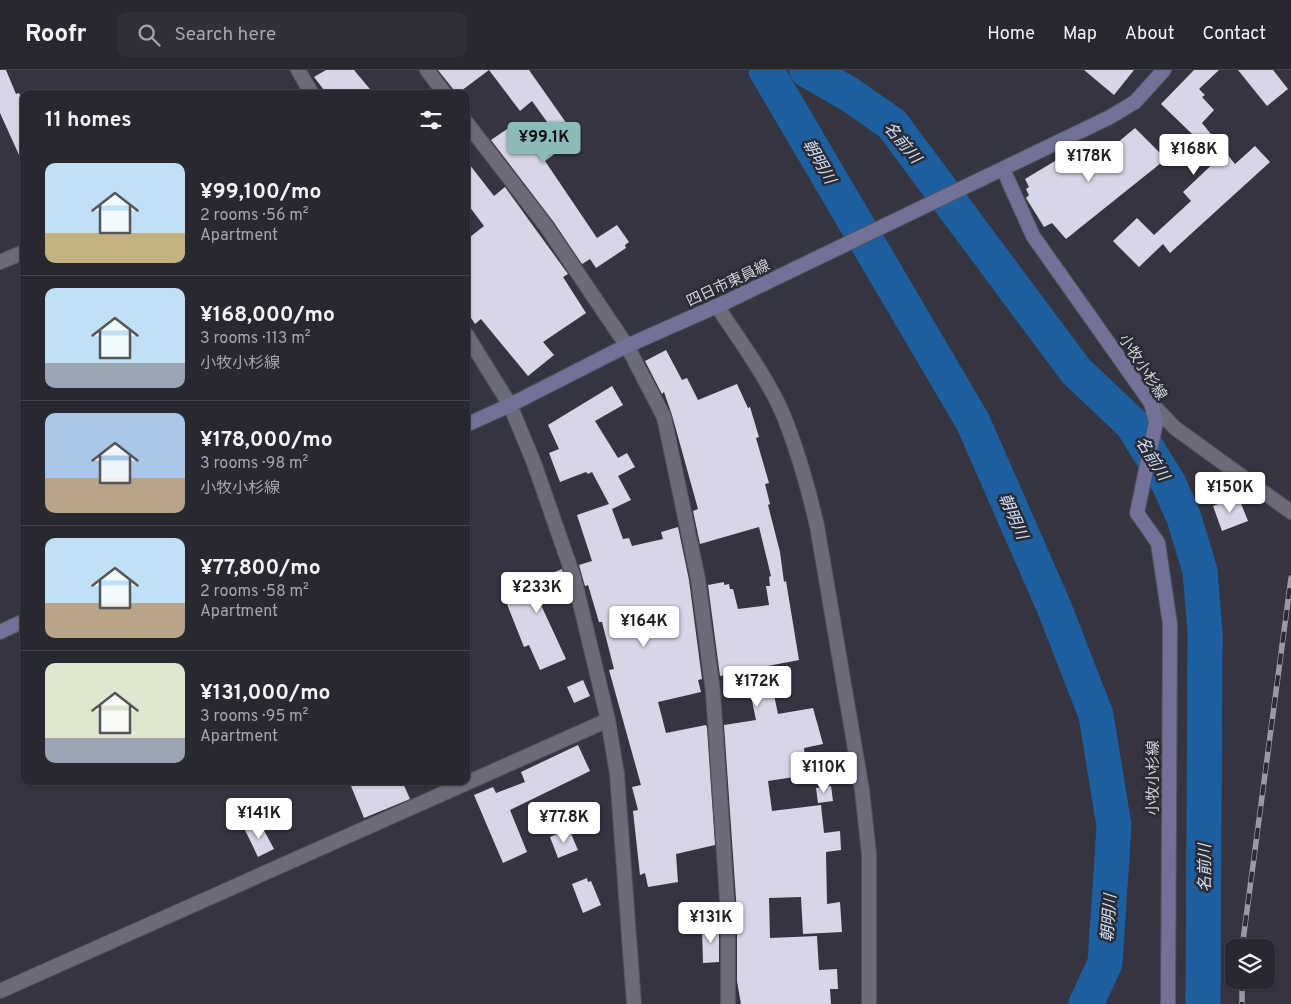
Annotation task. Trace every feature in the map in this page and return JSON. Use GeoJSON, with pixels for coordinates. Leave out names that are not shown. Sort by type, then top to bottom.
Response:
{"type":"FeatureCollection","features":[{"type":"Feature","properties":{"kind":"main road"},"geometry":{"type":"LineString","coordinates":[[1003,169],[1135,102],[1164,70]]}},
{"type":"Feature","properties":{"kind":"main road","name":"四日市東員線"},"geometry":{"type":"LineString","coordinates":[[470,423],[626,346],[722,304],[1003,169]]}},
{"type":"Feature","properties":{"kind":"main road","name":"小牧小杉線"},"geometry":{"type":"LineString","coordinates":[[1003,169],[1033,236],[1151,403],[1156,422],[1137,513],[1158,543],[1170,624],[1168,1004]]}},
{"type":"Feature","properties":{"kind":"main road"},"geometry":{"type":"LineString","coordinates":[[0,632],[20,623]]}},
{"type":"Feature","properties":{"kind":"street"},"geometry":{"type":"LineString","coordinates":[[298,70],[310,90]]}},
{"type":"Feature","properties":{"kind":"street"},"geometry":{"type":"LineString","coordinates":[[427,70],[442,90]]}},
{"type":"Feature","properties":{"kind":"street"},"geometry":{"type":"LineString","coordinates":[[470,127],[546,226],[626,346],[664,417],[698,579],[713,701],[728,914],[728,1004]]}},
{"type":"Feature","properties":{"kind":"street"},"geometry":{"type":"LineString","coordinates":[[0,262],[20,254]]}},
{"type":"Feature","properties":{"kind":"street"},"geometry":{"type":"LineString","coordinates":[[722,304],[782,411],[808,488],[817,526],[862,790],[869,854],[869,1004]]}},
{"type":"Feature","properties":{"kind":"street"},"geometry":{"type":"LineString","coordinates":[[470,340],[510,405],[548,500],[574,578],[608,720],[617,774],[634,1004]]}},
{"type":"Feature","properties":{"kind":"street"},"geometry":{"type":"LineString","coordinates":[[1151,403],[1175,428],[1291,512]]}},
{"type":"Feature","properties":{"kind":"street"},"geometry":{"type":"LineString","coordinates":[[470,782],[608,720]]}},
{"type":"Feature","properties":{"kind":"street"},"geometry":{"type":"LineString","coordinates":[[0,991],[462,785]]}},
{"type":"Feature","properties":{"kind":"building"},"geometry":{"type":"Polygon","coordinates":[[[0,70],[6,70],[16,94],[19,93],[20,95],[20,157],[0,113],[0,70]]]}},
{"type":"Feature","properties":{"kind":"building"},"geometry":{"type":"Polygon","coordinates":[[[326,70],[354,70],[371,90],[324,90],[314,77],[326,70]]]}},
{"type":"Feature","properties":{"kind":"building"},"geometry":{"type":"Polygon","coordinates":[[[438,70],[489,70],[462,90],[454,90],[438,70]]]}},
{"type":"Feature","properties":{"kind":"building"},"geometry":{"type":"Polygon","coordinates":[[[489,70],[529,70],[574,134],[566,140],[568,144],[545,161],[597,238],[617,225],[629,242],[625,245],[626,248],[596,268],[590,259],[582,264],[553,221],[491,140],[510,127],[528,152],[555,133],[532,101],[520,111],[489,70]]]}},
{"type":"Feature","properties":{"kind":"building"},"geometry":{"type":"Polygon","coordinates":[[[1084,70],[1134,70],[1114,95],[1084,70]]]}},
{"type":"Feature","properties":{"kind":"building"},"geometry":{"type":"Polygon","coordinates":[[[1194,70],[1219,70],[1199,89],[1205,95],[1202,97],[1214,110],[1202,123],[1235,164],[1255,146],[1270,162],[1170,253],[1163,244],[1139,267],[1113,241],[1137,218],[1154,235],[1191,201],[1183,192],[1218,159],[1161,104],[1194,70]]]}},
{"type":"Feature","properties":{"kind":"building"},"geometry":{"type":"Polygon","coordinates":[[[1238,70],[1273,70],[1288,89],[1267,106],[1238,70]]]}},
{"type":"Feature","properties":{"kind":"building"},"geometry":{"type":"Polygon","coordinates":[[[1135,128],[1166,159],[1066,239],[1052,223],[1044,227],[1026,198],[1029,195],[1026,189],[1029,187],[1025,179],[1075,149],[1092,164],[1135,128]]]}},
{"type":"Feature","properties":{"kind":"building"},"geometry":{"type":"Polygon","coordinates":[[[470,165],[494,196],[505,187],[568,274],[563,277],[586,313],[543,342],[554,355],[528,376],[481,319],[475,324],[470,316],[470,237],[484,226],[470,207],[470,165]]]}},
{"type":"Feature","properties":{"kind":"building"},"geometry":{"type":"Polygon","coordinates":[[[666,350],[682,380],[687,378],[698,400],[737,384],[748,408],[750,407],[759,437],[756,438],[769,483],[765,484],[770,504],[768,505],[780,552],[784,582],[786,581],[799,660],[768,666],[778,714],[813,708],[823,744],[804,748],[807,775],[768,781],[772,811],[821,805],[824,833],[840,831],[841,850],[826,852],[827,904],[840,902],[842,932],[803,934],[801,897],[769,898],[770,938],[817,936],[819,970],[837,969],[838,989],[830,989],[831,1004],[741,1004],[737,981],[737,913],[724,725],[756,720],[746,672],[720,676],[708,585],[724,582],[724,585],[729,584],[730,589],[733,589],[738,609],[769,605],[766,586],[770,586],[769,577],[771,576],[759,527],[700,544],[693,511],[698,509],[672,415],[664,392],[662,394],[645,361],[666,350]]]}},
{"type":"Feature","properties":{"kind":"building"},"geometry":{"type":"Polygon","coordinates":[[[612,386],[623,405],[595,421],[618,458],[627,453],[635,467],[618,476],[631,500],[612,509],[623,539],[629,538],[632,546],[663,539],[661,532],[678,527],[689,580],[702,679],[698,680],[701,692],[658,702],[666,733],[706,725],[707,728],[715,845],[676,854],[678,882],[648,887],[645,873],[640,875],[633,811],[638,810],[632,787],[641,785],[609,670],[614,669],[602,622],[599,622],[588,585],[585,586],[579,565],[592,561],[577,515],[609,504],[592,472],[588,474],[586,472],[560,482],[549,453],[559,449],[548,425],[612,386]]]}},
{"type":"Feature","properties":{"kind":"building"},"geometry":{"type":"Polygon","coordinates":[[[1238,496],[1248,521],[1222,531],[1213,506],[1238,496]]]}},
{"type":"Feature","properties":{"kind":"building"},"geometry":{"type":"Polygon","coordinates":[[[562,569],[569,593],[541,605],[566,659],[540,670],[529,645],[524,647],[501,589],[540,572],[542,577],[562,569]]]}},
{"type":"Feature","properties":{"kind":"building"},"geometry":{"type":"Polygon","coordinates":[[[583,680],[590,696],[574,703],[567,687],[583,680]]]}},
{"type":"Feature","properties":{"kind":"building"},"geometry":{"type":"Polygon","coordinates":[[[578,745],[590,771],[510,810],[527,852],[503,863],[474,795],[493,787],[496,793],[525,782],[521,772],[578,745]]]}},
{"type":"Feature","properties":{"kind":"building"},"geometry":{"type":"Polygon","coordinates":[[[351,785],[404,785],[410,799],[364,818],[351,785]]]}},
{"type":"Feature","properties":{"kind":"building"},"geometry":{"type":"Polygon","coordinates":[[[831,786],[833,801],[818,803],[816,788],[831,786]]]}},
{"type":"Feature","properties":{"kind":"building"},"geometry":{"type":"Polygon","coordinates":[[[260,823],[274,849],[258,857],[245,830],[260,823]]]}},
{"type":"Feature","properties":{"kind":"building"},"geometry":{"type":"Polygon","coordinates":[[[569,829],[578,850],[558,858],[550,837],[569,829]]]}},
{"type":"Feature","properties":{"kind":"building"},"geometry":{"type":"Polygon","coordinates":[[[587,878],[588,882],[591,881],[601,905],[583,913],[572,884],[587,878]]]}},
{"type":"Feature","properties":{"kind":"building"},"geometry":{"type":"Polygon","coordinates":[[[719,926],[719,962],[703,963],[702,927],[719,926]]]}},
{"type":"Feature","properties":{"kind":"waterway","name":"朝明川"},"geometry":{"type":"LineString","coordinates":[[766,70],[973,422],[1054,607],[1096,715],[1114,826],[1105,963],[1086,1004]]}},
{"type":"Feature","properties":{"kind":"waterway","name":"名前川"},"geometry":{"type":"LineString","coordinates":[[807,70],[849,94],[892,124],[1076,371],[1132,424],[1169,484],[1184,518],[1200,571],[1205,632],[1203,1004]]}},
{"type":"Feature","properties":{"kind":"railway"},"geometry":{"type":"LineString","coordinates":[[1243,939],[1291,578]]}},
{"type":"Feature","properties":{"kind":"railway"},"geometry":{"type":"LineString","coordinates":[[1242,989],[1242,1004]]}}]}
